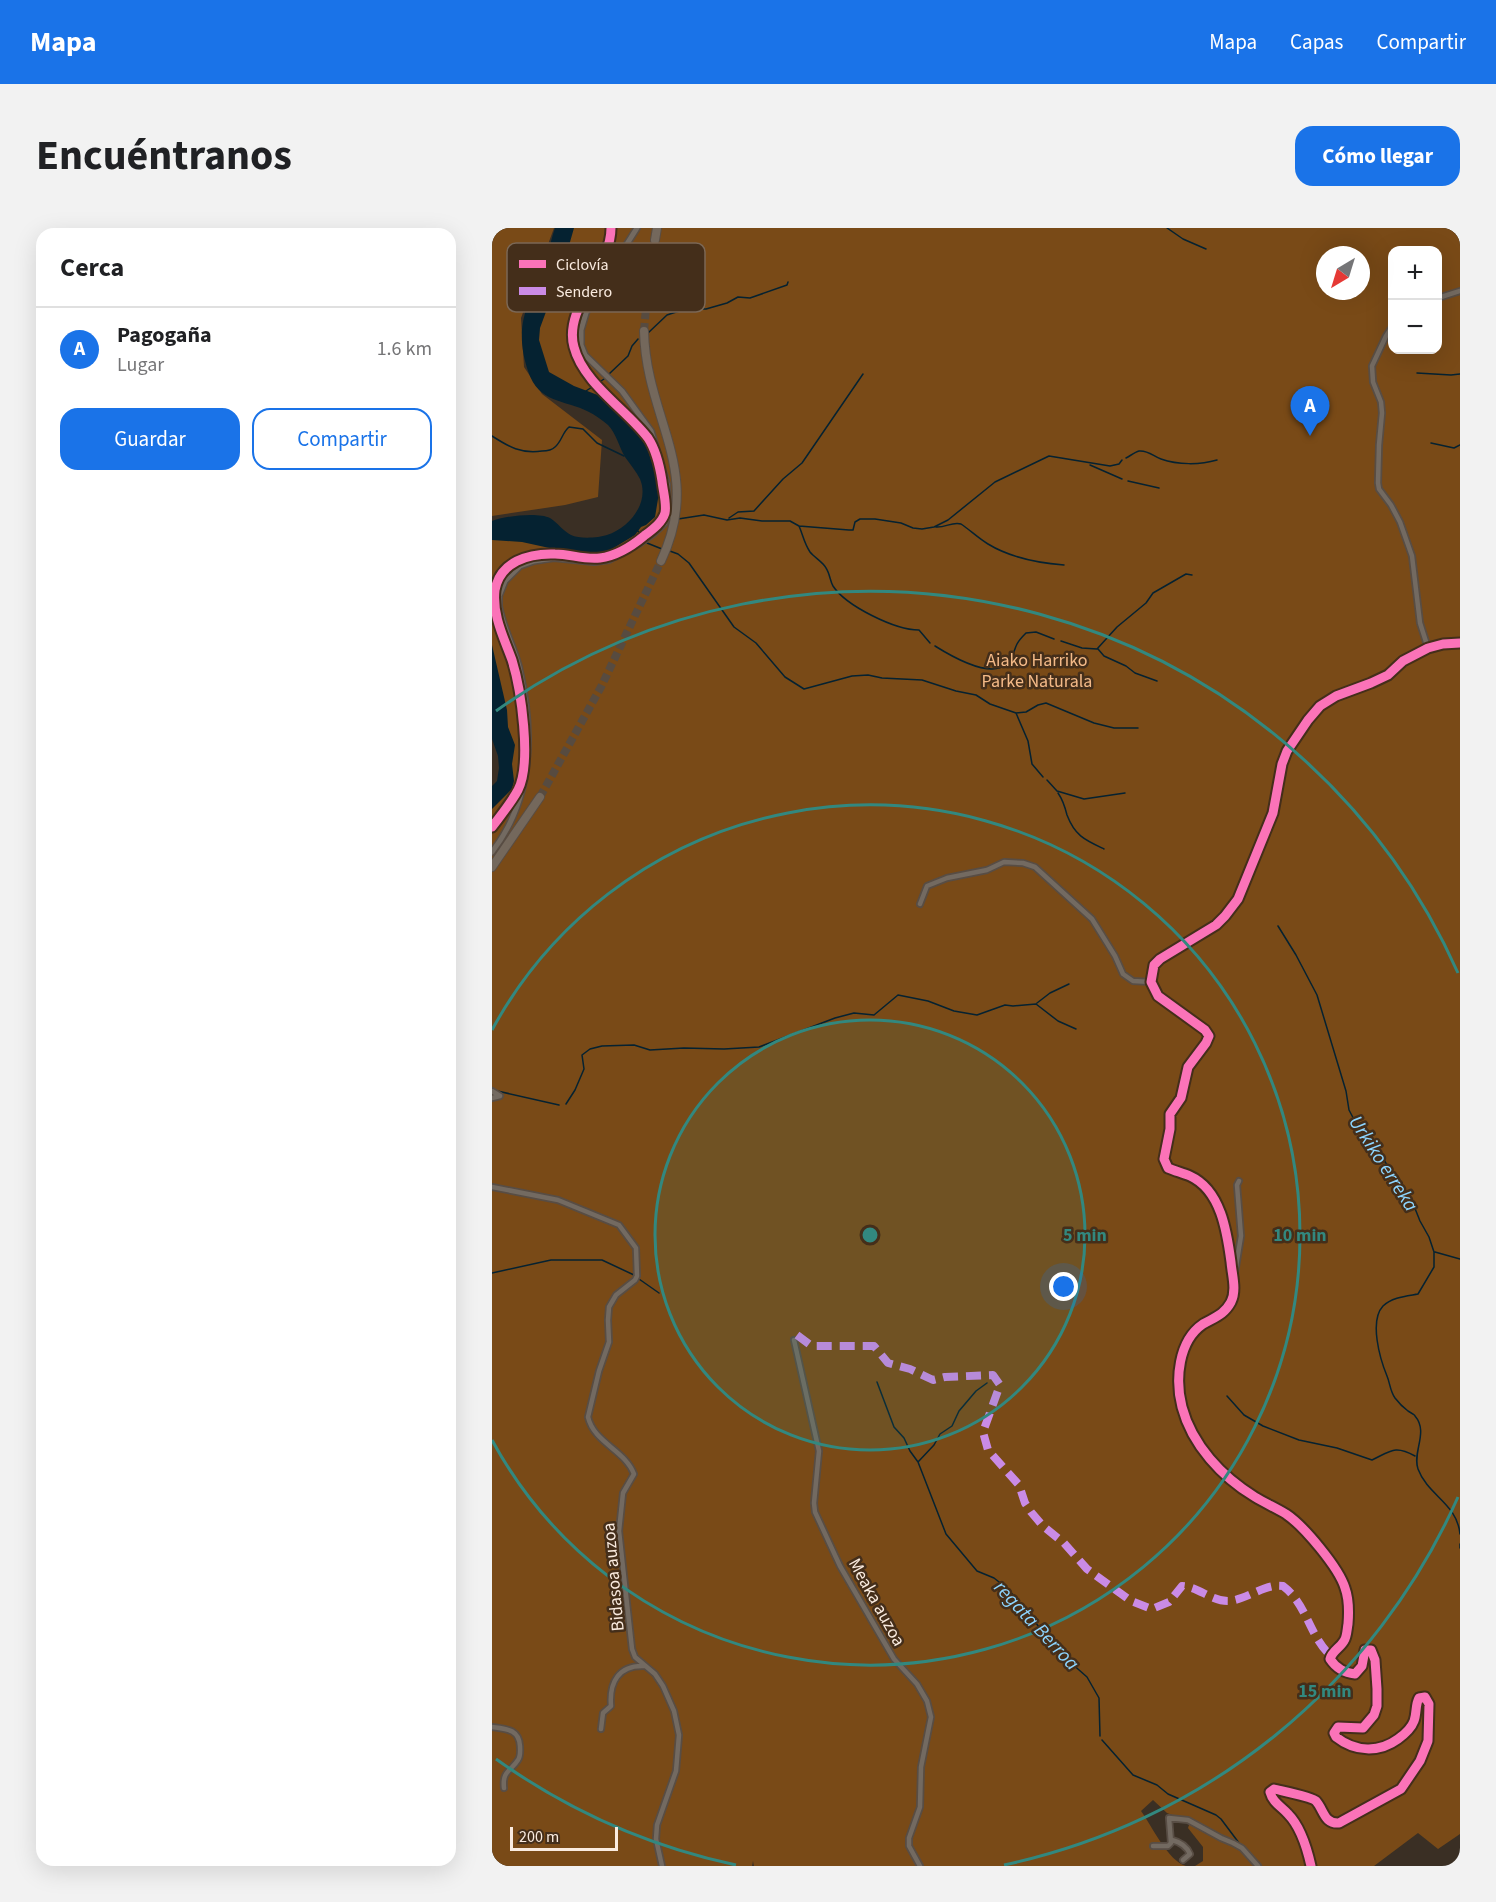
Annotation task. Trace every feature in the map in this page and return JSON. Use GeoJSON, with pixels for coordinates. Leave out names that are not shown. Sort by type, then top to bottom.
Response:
{"type":"FeatureCollection","features":[{"type":"Feature","properties":{"kind":"highway"},"geometry":{"type":"LineString","coordinates":[[655,240],[657,228]]}},
{"type":"Feature","properties":{"kind":"highway"},"geometry":{"type":"LineString","coordinates":[[644,331],[655,398],[672,452],[678,489],[675,523],[662,558]]}},
{"type":"Feature","properties":{"kind":"highway"},"geometry":{"type":"LineString","coordinates":[[492,867],[540,797]]}},
{"type":"Feature","properties":{"kind":"street"},"geometry":{"type":"LineString","coordinates":[[628,243],[637,228]]}},
{"type":"Feature","properties":{"kind":"street"},"geometry":{"type":"LineString","coordinates":[[1442,296],[1460,291]]}},
{"type":"Feature","properties":{"kind":"street"},"geometry":{"type":"LineString","coordinates":[[492,852],[502,839],[521,795],[526,778],[527,760],[526,711],[518,666],[499,606],[499,596],[505,581],[520,566],[534,561],[554,558],[594,562],[609,560],[653,534],[664,525],[669,515],[667,484],[651,431],[622,391],[585,355],[581,345],[581,330],[586,312]]}},
{"type":"Feature","properties":{"kind":"street"},"geometry":{"type":"LineString","coordinates":[[1388,333],[1372,366],[1373,382],[1381,402],[1382,413],[1378,445],[1378,483],[1379,489],[1400,522],[1412,556],[1420,623],[1428,648]]}},
{"type":"Feature","properties":{"kind":"street"},"geometry":{"type":"LineString","coordinates":[[1233,1282],[1226,1228],[1217,1204],[1208,1191],[1191,1176],[1168,1168],[1164,1159],[1170,1129],[1170,1114],[1180,1098],[1188,1067],[1209,1036],[1205,1030],[1158,996],[1151,982],[1151,974],[1157,962],[1216,925],[1238,898],[1273,813],[1282,764],[1287,751],[1320,706],[1388,675],[1403,661],[1428,648],[1443,644],[1460,644]]}},
{"type":"Feature","properties":{"kind":"street"},"geometry":{"type":"LineString","coordinates":[[920,904],[927,886],[946,878],[987,870],[1004,862],[1035,867],[1092,918],[1123,974],[1133,981],[1151,982]]}},
{"type":"Feature","properties":{"kind":"street"},"geometry":{"type":"LineString","coordinates":[[492,1091],[500,1096],[492,1098]]}},
{"type":"Feature","properties":{"kind":"street"},"geometry":{"type":"LineString","coordinates":[[1239,1181],[1241,1236],[1232,1300],[1218,1318],[1203,1324],[1189,1338],[1183,1352],[1179,1389],[1182,1408],[1197,1441],[1214,1464],[1252,1496],[1287,1515],[1304,1529],[1345,1586],[1348,1604],[1345,1640],[1332,1653],[1330,1659],[1343,1672],[1355,1674],[1362,1666],[1365,1650],[1371,1650],[1375,1660],[1377,1707],[1369,1723],[1363,1728],[1338,1727],[1334,1733],[1336,1737],[1358,1746],[1379,1750],[1390,1745],[1410,1729],[1414,1722],[1419,1698],[1425,1697],[1429,1704],[1428,1741],[1420,1761],[1401,1789],[1339,1823],[1333,1824],[1328,1821],[1316,1800],[1272,1789],[1270,1796],[1297,1825],[1308,1851],[1311,1866]]}},
{"type":"Feature","properties":{"kind":"street","name":"Bidasoa auzoa"},"geometry":{"type":"LineString","coordinates":[[492,1187],[558,1200],[619,1225],[636,1248],[637,1276],[616,1294],[609,1307],[609,1342],[599,1371],[588,1417],[598,1436],[623,1457],[634,1474],[623,1493],[619,1531],[632,1650],[635,1658],[655,1674],[663,1686],[674,1711],[679,1735],[676,1771],[657,1825],[656,1839],[662,1866]]}},
{"type":"Feature","properties":{"kind":"street","name":"Meaka auzoa"},"geometry":{"type":"LineString","coordinates":[[794,1340],[819,1451],[815,1512],[851,1586],[894,1659],[916,1684],[927,1701],[931,1717],[921,1767],[920,1807],[909,1838],[909,1846],[920,1866]]}},
{"type":"Feature","properties":{"kind":"street"},"geometry":{"type":"LineString","coordinates":[[601,1729],[603,1713],[611,1706],[611,1692],[618,1674],[623,1669],[644,1665]]}},
{"type":"Feature","properties":{"kind":"street"},"geometry":{"type":"LineString","coordinates":[[492,1727],[508,1729],[515,1732],[519,1738],[518,1760],[508,1768],[503,1781],[504,1788]]}},
{"type":"Feature","properties":{"kind":"street"},"geometry":{"type":"LineString","coordinates":[[1183,1860],[1190,1854],[1182,1845],[1172,1840],[1168,1830],[1168,1818],[1188,1820],[1242,1848],[1258,1866]]}},
{"type":"Feature","properties":{"kind":"street"},"geometry":{"type":"LineString","coordinates":[[1153,1846],[1168,1846],[1172,1840]]}},
{"type":"Feature","properties":{"kind":"green space"},"geometry":{"type":"Polygon","coordinates":[[[492,228],[554,228],[548,243],[507,243],[507,312],[523,312],[521,318],[524,367],[542,394],[602,440],[598,497],[565,505],[492,516],[492,228]]]}},
{"type":"Feature","properties":{"kind":"green space","name":"Aiako Harriko Parke Naturala"},"geometry":{"type":"Polygon","coordinates":[[[566,228],[1460,228],[1460,1834],[1438,1849],[1418,1833],[1374,1866],[1195,1866],[1203,1861],[1203,1847],[1188,1828],[1190,1822],[1167,1813],[1153,1800],[1141,1811],[1167,1850],[1179,1863],[1186,1866],[754,1866],[753,1861],[752,1866],[492,1866],[492,801],[506,779],[492,692],[492,534],[593,544],[636,522],[648,492],[644,470],[629,442],[604,412],[544,381],[530,339],[539,312],[705,312],[705,243],[561,243],[566,228]]]}},
{"type":"Feature","properties":{"kind":"water"},"geometry":{"type":"Polygon","coordinates":[[[555,228],[574,228],[570,243],[551,243],[555,228]]]}},
{"type":"Feature","properties":{"kind":"water"},"geometry":{"type":"Polygon","coordinates":[[[525,312],[546,312],[540,328],[539,340],[549,372],[574,386],[603,397],[625,417],[647,447],[660,487],[655,517],[641,527],[635,535],[607,552],[593,555],[577,554],[522,542],[492,540],[492,521],[512,516],[530,515],[550,518],[574,536],[589,538],[607,535],[630,521],[642,497],[640,479],[608,425],[589,412],[546,395],[533,382],[528,371],[522,341],[525,312]]]}},
{"type":"Feature","properties":{"kind":"water"},"geometry":{"type":"Polygon","coordinates":[[[492,645],[507,710],[508,727],[515,745],[512,789],[492,809],[492,786],[497,781],[499,768],[498,756],[492,739],[492,645]]]}},
{"type":"Feature","properties":{"kind":"waterway"},"geometry":{"type":"LineString","coordinates":[[1167,228],[1183,239],[1206,249]]}},
{"type":"Feature","properties":{"kind":"waterway"},"geometry":{"type":"LineString","coordinates":[[705,309],[727,303],[738,297],[750,298],[787,285],[788,282]]}},
{"type":"Feature","properties":{"kind":"waterway"},"geometry":{"type":"LineString","coordinates":[[648,333],[667,315],[677,312]]}},
{"type":"Feature","properties":{"kind":"waterway"},"geometry":{"type":"LineString","coordinates":[[609,374],[628,356],[638,339]]}},
{"type":"Feature","properties":{"kind":"waterway"},"geometry":{"type":"LineString","coordinates":[[1417,373],[1460,374]]}},
{"type":"Feature","properties":{"kind":"waterway"},"geometry":{"type":"LineString","coordinates":[[729,518],[738,512],[754,511],[783,479],[802,463],[863,374]]}},
{"type":"Feature","properties":{"kind":"waterway"},"geometry":{"type":"LineString","coordinates":[[586,391],[604,379]]}},
{"type":"Feature","properties":{"kind":"waterway"},"geometry":{"type":"LineString","coordinates":[[492,436],[510,446],[535,452],[551,450],[569,427],[583,429],[597,443],[624,456]]}},
{"type":"Feature","properties":{"kind":"waterway"},"geometry":{"type":"LineString","coordinates":[[1431,443],[1454,448],[1460,445]]}},
{"type":"Feature","properties":{"kind":"waterway"},"geometry":{"type":"LineString","coordinates":[[1126,458],[1142,451],[1161,459],[1182,463],[1217,460]]}},
{"type":"Feature","properties":{"kind":"waterway"},"geometry":{"type":"LineString","coordinates":[[799,526],[853,530],[855,522],[860,519],[875,519],[901,523],[913,528],[934,527],[948,520],[995,482],[1049,456],[1110,466],[1119,464],[1122,460]]}},
{"type":"Feature","properties":{"kind":"waterway"},"geometry":{"type":"LineString","coordinates":[[1090,465],[1122,479]]}},
{"type":"Feature","properties":{"kind":"waterway"},"geometry":{"type":"LineString","coordinates":[[1128,481],[1159,488]]}},
{"type":"Feature","properties":{"kind":"waterway"},"geometry":{"type":"LineString","coordinates":[[678,519],[704,515],[727,520],[740,518],[790,521],[799,526],[808,549],[825,566],[839,594],[872,616],[897,626],[919,630],[930,643]]}},
{"type":"Feature","properties":{"kind":"waterway"},"geometry":{"type":"LineString","coordinates":[[936,527],[961,524],[984,542],[1006,553],[1035,561],[1064,565]]}},
{"type":"Feature","properties":{"kind":"waterway"},"geometry":{"type":"LineString","coordinates":[[637,530],[642,536]]}},
{"type":"Feature","properties":{"kind":"waterway"},"geometry":{"type":"LineString","coordinates":[[647,543],[662,549]]}},
{"type":"Feature","properties":{"kind":"waterway"},"geometry":{"type":"LineString","coordinates":[[667,550],[678,554],[689,563],[734,627],[756,643],[785,677],[804,689],[852,676],[868,675],[922,680],[976,695],[990,704],[1016,713],[1026,712],[1046,703],[1094,723],[1114,728],[1138,728]]}},
{"type":"Feature","properties":{"kind":"waterway"},"geometry":{"type":"LineString","coordinates":[[1061,641],[1082,648],[1097,649],[1117,627],[1146,603],[1153,593],[1186,574],[1192,575]]}},
{"type":"Feature","properties":{"kind":"waterway"},"geometry":{"type":"LineString","coordinates":[[935,646],[970,664],[990,669],[1006,665],[1026,633],[1036,632],[1054,639]]}},
{"type":"Feature","properties":{"kind":"waterway"},"geometry":{"type":"LineString","coordinates":[[1098,649],[1104,656],[1126,666],[1135,673],[1157,681]]}},
{"type":"Feature","properties":{"kind":"waterway"},"geometry":{"type":"LineString","coordinates":[[1016,713],[1028,741],[1032,764],[1043,777]]}},
{"type":"Feature","properties":{"kind":"waterway"},"geometry":{"type":"LineString","coordinates":[[1047,780],[1057,791],[1084,799],[1125,793]]}},
{"type":"Feature","properties":{"kind":"waterway"},"geometry":{"type":"LineString","coordinates":[[1058,793],[1077,833],[1104,849]]}},
{"type":"Feature","properties":{"kind":"waterway","name":"Urkiko erreka"},"geometry":{"type":"LineString","coordinates":[[1278,926],[1317,995],[1346,1091],[1349,1110],[1358,1127],[1384,1160],[1399,1185],[1410,1196],[1434,1252],[1434,1267],[1418,1294],[1395,1299],[1383,1306],[1379,1313],[1376,1330],[1381,1360],[1393,1395],[1403,1407],[1415,1415],[1419,1422],[1421,1435],[1417,1456],[1418,1469],[1428,1486],[1454,1515],[1460,1534]]}},
{"type":"Feature","properties":{"kind":"waterway"},"geometry":{"type":"LineString","coordinates":[[1037,1003],[1050,993],[1069,984]]}},
{"type":"Feature","properties":{"kind":"waterway"},"geometry":{"type":"LineString","coordinates":[[566,1104],[584,1069],[582,1055],[590,1049],[602,1046],[634,1045],[650,1050],[759,1047],[835,1018],[854,1013],[874,1015],[898,995],[977,1015],[1005,1005],[1036,1004],[1058,1021],[1076,1029]]}},
{"type":"Feature","properties":{"kind":"waterway"},"geometry":{"type":"LineString","coordinates":[[493,1090],[559,1105]]}},
{"type":"Feature","properties":{"kind":"waterway"},"geometry":{"type":"LineString","coordinates":[[1435,1252],[1460,1259]]}},
{"type":"Feature","properties":{"kind":"waterway"},"geometry":{"type":"LineString","coordinates":[[492,1273],[551,1260],[602,1260],[634,1275]]}},
{"type":"Feature","properties":{"kind":"waterway"},"geometry":{"type":"LineString","coordinates":[[639,1279],[659,1293]]}},
{"type":"Feature","properties":{"kind":"waterway"},"geometry":{"type":"LineString","coordinates":[[877,1382],[894,1427],[904,1438],[918,1462]]}},
{"type":"Feature","properties":{"kind":"waterway","name":"regata Berroa"},"geometry":{"type":"LineString","coordinates":[[987,1383],[976,1391],[959,1411],[952,1426],[940,1434],[934,1445],[918,1462],[946,1534],[977,1571],[994,1578],[1008,1589],[1062,1655],[1087,1677],[1099,1698],[1100,1736]]}},
{"type":"Feature","properties":{"kind":"waterway"},"geometry":{"type":"LineString","coordinates":[[1227,1396],[1244,1415],[1263,1426],[1299,1440],[1337,1448],[1372,1460],[1398,1450],[1415,1456]]}},
{"type":"Feature","properties":{"kind":"waterway","name":"regata Berroa"},"geometry":{"type":"LineString","coordinates":[[1102,1740],[1133,1775],[1157,1785],[1168,1794],[1216,1815],[1239,1843]]}},
{"type":"Feature","properties":{"kind":"waterway","name":"regata Berroa"},"geometry":{"type":"LineString","coordinates":[[1249,1853],[1261,1866]]}},
{"type":"Feature","properties":{"kind":"tunnel"},"geometry":{"type":"LineString","coordinates":[[644,331],[646,312]]}},
{"type":"Feature","properties":{"kind":"tunnel"},"geometry":{"type":"LineString","coordinates":[[540,797],[601,687],[661,561]]}},
{"type":"Feature","properties":{"kind":"marked path"},"geometry":{"type":"LineString","coordinates":[[797,1335],[816,1346],[874,1346],[888,1363],[910,1369],[933,1380],[945,1377],[993,1375],[1000,1385],[983,1432],[988,1450],[1019,1485],[1025,1503],[1031,1512],[1043,1526],[1064,1543],[1087,1569],[1131,1601],[1152,1609],[1169,1602],[1182,1586],[1216,1599],[1228,1601],[1269,1587],[1283,1586],[1298,1602],[1318,1639],[1331,1656]]}},
{"type":"Feature","properties":{"kind":"cycle path"},"geometry":{"type":"LineString","coordinates":[[609,243],[611,228]]}},
{"type":"Feature","properties":{"kind":"cycle path"},"geometry":{"type":"LineString","coordinates":[[492,827],[518,790],[522,778],[525,745],[519,689],[495,608],[495,590],[498,580],[509,566],[535,555],[561,554],[594,558],[618,553],[653,529],[665,513],[660,470],[651,443],[596,384],[579,360],[572,332],[577,312]]}},
{"type":"Feature","properties":{"kind":"cycle path"},"geometry":{"type":"LineString","coordinates":[[1311,1866],[1297,1825],[1275,1802],[1270,1792],[1274,1789],[1313,1799],[1327,1819],[1339,1823],[1401,1789],[1420,1761],[1428,1741],[1429,1704],[1425,1697],[1419,1698],[1414,1721],[1409,1729],[1391,1744],[1383,1747],[1359,1748],[1336,1737],[1334,1733],[1338,1727],[1363,1728],[1374,1715],[1377,1706],[1375,1660],[1371,1650],[1365,1650],[1362,1666],[1355,1674],[1341,1670],[1330,1659],[1344,1641],[1347,1633],[1348,1601],[1341,1580],[1320,1548],[1302,1528],[1286,1514],[1243,1489],[1220,1470],[1201,1447],[1187,1421],[1180,1396],[1180,1362],[1188,1340],[1195,1331],[1222,1313],[1231,1302],[1234,1282],[1227,1238],[1216,1201],[1200,1182],[1168,1168],[1164,1159],[1170,1129],[1170,1114],[1181,1098],[1188,1067],[1209,1036],[1205,1030],[1158,996],[1151,982],[1154,965],[1160,959],[1216,925],[1238,899],[1273,813],[1282,764],[1287,751],[1320,706],[1336,696],[1388,675],[1403,661],[1428,648],[1460,643]]}},
{"type":"Feature","properties":{"kind":"place","name":"Pagogaña"},"geometry":{"type":"Point","coordinates":[1310,436]}}]}
